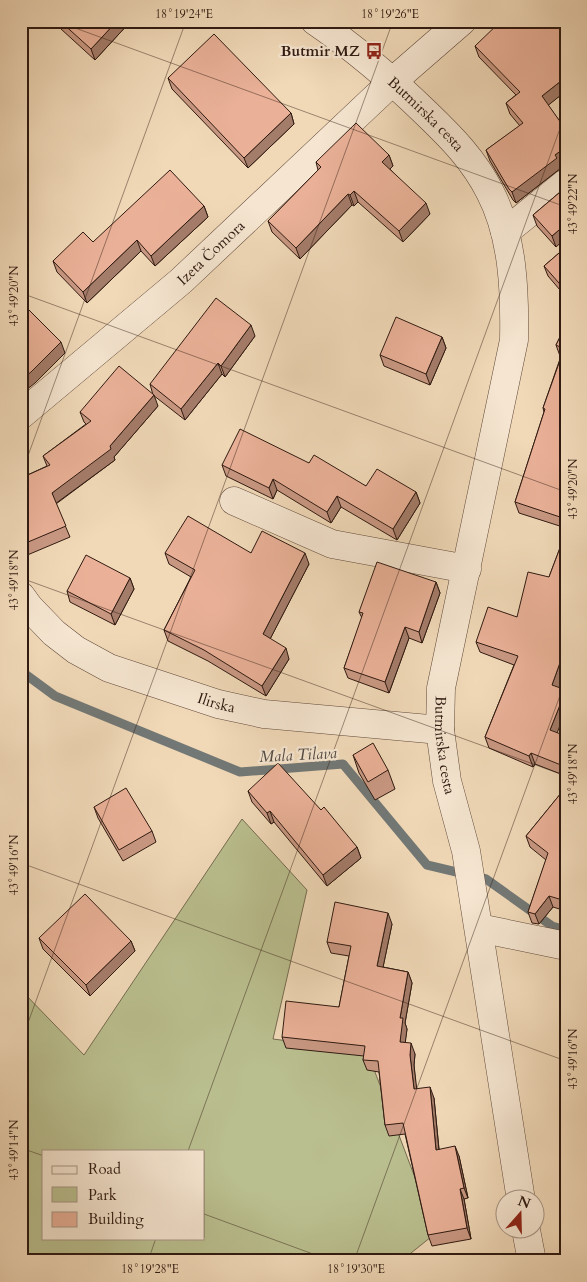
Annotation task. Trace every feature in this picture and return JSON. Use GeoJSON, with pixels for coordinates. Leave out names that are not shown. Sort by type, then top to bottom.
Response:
{"type":"FeatureCollection","features":[{"type":"Feature","properties":{"kind":"street","name":"Butmirska cesta"},"geometry":{"type":"LineString","coordinates":[[316,21],[359,51],[393,80],[465,151],[491,193],[504,232],[515,294],[514,340],[441,688],[440,730],[447,781],[466,851],[519,1190]]}},
{"type":"Feature","properties":{"kind":"street","name":"Izeta Čomora"},"geometry":{"type":"LineString","coordinates":[[21,414],[181,281],[393,80],[462,21]]}},
{"type":"Feature","properties":{"kind":"street"},"geometry":{"type":"LineString","coordinates":[[504,232],[566,183]]}},
{"type":"Feature","properties":{"kind":"street"},"geometry":{"type":"LineString","coordinates":[[234,500],[332,544],[467,569]]}},
{"type":"Feature","properties":{"kind":"street","name":"Ilirska"},"geometry":{"type":"LineString","coordinates":[[21,596],[29,608],[54,633],[76,650],[92,659],[109,668],[218,704],[264,714],[440,730]]}},
{"type":"Feature","properties":{"kind":"street"},"geometry":{"type":"LineString","coordinates":[[479,928],[566,946]]}},
{"type":"Feature","properties":{"kind":"street"},"geometry":{"type":"LineString","coordinates":[[528,1240],[532,1261]]}},
{"type":"Feature","properties":{"kind":"green space"},"geometry":{"type":"Polygon","coordinates":[[[242,819],[307,890],[273,1039],[367,1051],[436,1233],[401,1261],[21,1261],[21,990],[84,1055],[242,819]]]}},
{"type":"Feature","properties":{"kind":"building"},"geometry":{"type":"Polygon","coordinates":[[[60,21],[117,21],[91,49],[60,21]]]}},
{"type":"Feature","properties":{"kind":"building"},"geometry":{"type":"Polygon","coordinates":[[[501,21],[566,21],[566,31],[564,32],[566,34],[566,77],[542,96],[566,130],[566,147],[555,155],[557,158],[512,192],[486,150],[523,123],[506,103],[520,92],[475,46],[501,21]]]}},
{"type":"Feature","properties":{"kind":"building"},"geometry":{"type":"Polygon","coordinates":[[[214,34],[291,113],[244,158],[168,78],[214,34]]]}},
{"type":"Feature","properties":{"kind":"building"},"geometry":{"type":"Polygon","coordinates":[[[356,123],[389,155],[382,162],[426,203],[399,231],[354,191],[350,195],[348,194],[296,248],[268,221],[321,167],[316,162],[356,123]]]}},
{"type":"Feature","properties":{"kind":"building"},"geometry":{"type":"Polygon","coordinates":[[[170,170],[204,206],[151,256],[137,240],[83,292],[53,261],[83,232],[93,242],[170,170]]]}},
{"type":"Feature","properties":{"kind":"building"},"geometry":{"type":"Polygon","coordinates":[[[566,187],[566,224],[552,236],[533,215],[566,187]]]}},
{"type":"Feature","properties":{"kind":"building"},"geometry":{"type":"Polygon","coordinates":[[[566,247],[566,291],[544,266],[566,247]]]}},
{"type":"Feature","properties":{"kind":"building"},"geometry":{"type":"Polygon","coordinates":[[[216,298],[251,325],[221,366],[218,363],[181,409],[150,384],[216,298]]]}},
{"type":"Feature","properties":{"kind":"building"},"geometry":{"type":"Polygon","coordinates":[[[25,306],[61,342],[21,380],[21,310],[25,306]]]}},
{"type":"Feature","properties":{"kind":"building"},"geometry":{"type":"Polygon","coordinates":[[[396,317],[442,337],[426,374],[380,355],[396,317]]]}},
{"type":"Feature","properties":{"kind":"building"},"geometry":{"type":"Polygon","coordinates":[[[566,325],[566,519],[515,502],[545,409],[543,408],[564,349],[556,345],[566,325]]]}},
{"type":"Feature","properties":{"kind":"building"},"geometry":{"type":"Polygon","coordinates":[[[119,366],[154,395],[110,446],[111,449],[52,493],[66,526],[21,545],[21,478],[50,465],[43,456],[91,421],[80,412],[119,366]]]}},
{"type":"Feature","properties":{"kind":"building"},"geometry":{"type":"Polygon","coordinates":[[[240,429],[309,463],[314,455],[366,486],[377,469],[416,492],[393,529],[337,496],[327,512],[273,479],[269,488],[222,465],[240,429]]]}},
{"type":"Feature","properties":{"kind":"building"},"geometry":{"type":"Polygon","coordinates":[[[188,516],[251,553],[262,531],[305,553],[263,634],[286,648],[262,686],[204,650],[164,630],[195,570],[165,553],[188,516]]]}},
{"type":"Feature","properties":{"kind":"building"},"geometry":{"type":"Polygon","coordinates":[[[566,532],[566,646],[552,685],[566,690],[550,730],[566,736],[566,767],[531,753],[529,756],[485,737],[518,656],[476,642],[488,607],[517,617],[528,572],[549,577],[566,532]]]}},
{"type":"Feature","properties":{"kind":"building"},"geometry":{"type":"Polygon","coordinates":[[[86,555],[130,578],[111,614],[67,591],[86,555]]]}},
{"type":"Feature","properties":{"kind":"building"},"geometry":{"type":"Polygon","coordinates":[[[377,562],[436,582],[419,632],[405,627],[385,682],[344,668],[363,613],[359,612],[377,562]]]}},
{"type":"Feature","properties":{"kind":"building"},"geometry":{"type":"Polygon","coordinates":[[[373,743],[388,770],[368,782],[353,755],[373,743]]]}},
{"type":"Feature","properties":{"kind":"building"},"geometry":{"type":"Polygon","coordinates":[[[278,763],[321,810],[324,807],[357,847],[323,875],[270,811],[267,813],[248,791],[278,763]]]}},
{"type":"Feature","properties":{"kind":"building"},"geometry":{"type":"Polygon","coordinates":[[[566,787],[566,901],[549,896],[535,914],[528,912],[548,853],[526,836],[566,787]]]}},
{"type":"Feature","properties":{"kind":"building"},"geometry":{"type":"Polygon","coordinates":[[[126,788],[152,831],[119,850],[94,807],[126,788]]]}},
{"type":"Feature","properties":{"kind":"building"},"geometry":{"type":"Polygon","coordinates":[[[85,894],[131,941],[86,985],[39,938],[85,894]]]}},
{"type":"Feature","properties":{"kind":"building"},"geometry":{"type":"Polygon","coordinates":[[[335,902],[388,913],[377,966],[408,972],[400,1018],[403,1018],[400,1042],[411,1043],[410,1055],[414,1089],[430,1087],[436,1150],[455,1146],[464,1188],[460,1189],[467,1228],[428,1235],[403,1123],[385,1125],[378,1061],[363,1060],[365,1046],[282,1037],[286,1001],[339,1007],[351,946],[327,942],[335,902]]]}},
{"type":"Feature","properties":{"kind":"waterway","name":"Mala Tilava"},"geometry":{"type":"LineString","coordinates":[[21,671],[55,696],[240,772],[343,764],[427,865],[486,879],[552,926],[566,930]]}},
{"type":"Feature","properties":{"kind":"place","name":"Butmir MZ"},"geometry":{"type":"Point","coordinates":[374,51]}}]}
